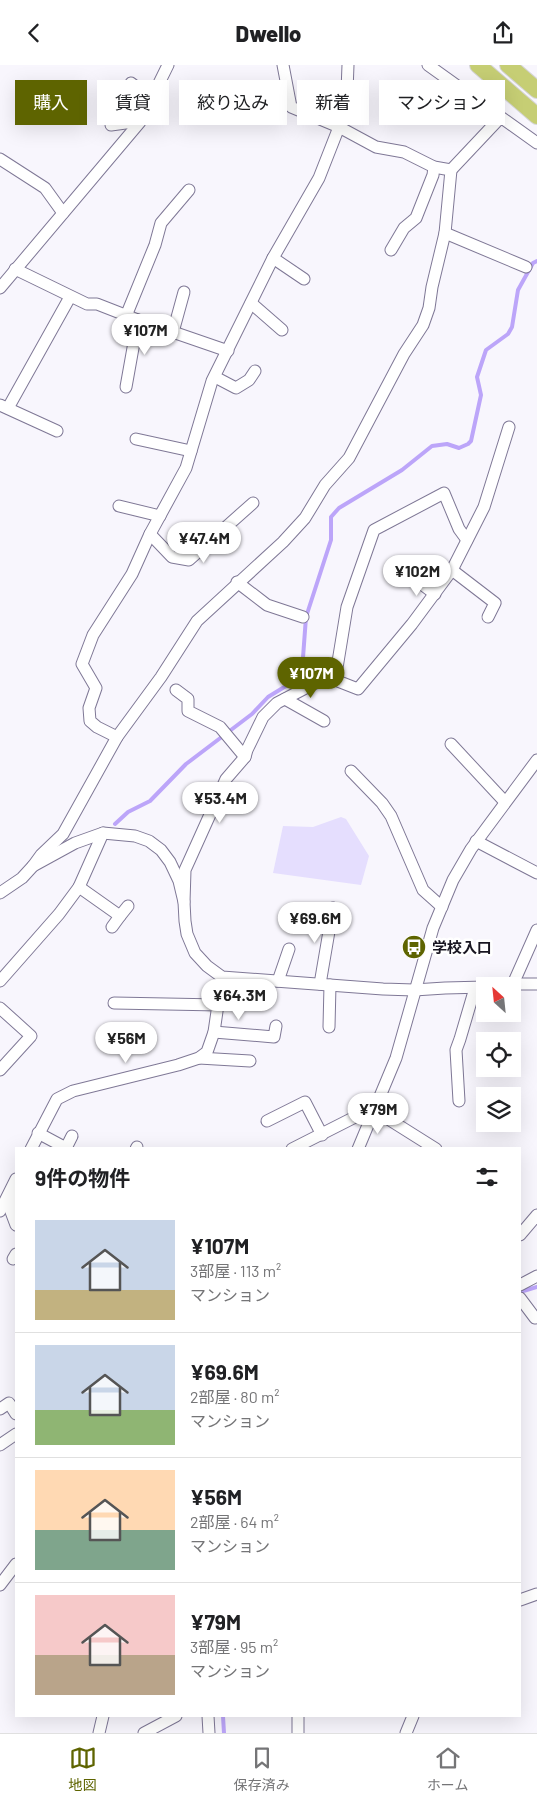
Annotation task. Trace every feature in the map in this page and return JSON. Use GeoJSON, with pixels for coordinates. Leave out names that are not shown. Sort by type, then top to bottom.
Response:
{"type":"FeatureCollection","features":[{"type":"Feature","properties":{"kind":"highway"},"geometry":{"type":"LineString","coordinates":[[478,65],[537,116]]}},
{"type":"Feature","properties":{"kind":"highway"},"geometry":{"type":"LineString","coordinates":[[508,65],[537,90]]}},
{"type":"Feature","properties":{"kind":"street"},"geometry":{"type":"LineString","coordinates":[[160,80],[168,65]]}},
{"type":"Feature","properties":{"kind":"street"},"geometry":{"type":"LineString","coordinates":[[283,65],[291,107],[339,127],[376,147],[404,152],[434,167],[451,170]]}},
{"type":"Feature","properties":{"kind":"street"},"geometry":{"type":"LineString","coordinates":[[116,737],[90,721],[88,708],[96,688],[82,664],[93,635],[132,574],[150,534],[186,468],[215,377],[273,258],[318,178],[339,127],[347,91],[348,65]]}},
{"type":"Feature","properties":{"kind":"street"},"geometry":{"type":"LineString","coordinates":[[428,65],[448,80]]}},
{"type":"Feature","properties":{"kind":"street"},"geometry":{"type":"LineString","coordinates":[[505,121],[537,143]]}},
{"type":"Feature","properties":{"kind":"street"},"geometry":{"type":"LineString","coordinates":[[0,289],[136,125]]}},
{"type":"Feature","properties":{"kind":"street"},"geometry":{"type":"LineString","coordinates":[[0,893],[22,878],[40,855],[63,833],[116,737],[161,677],[197,621],[237,582],[283,542],[305,518],[325,485],[349,458],[404,354],[423,325],[429,308],[445,233],[451,170],[493,125]]}},
{"type":"Feature","properties":{"kind":"street"},"geometry":{"type":"LineString","coordinates":[[0,159],[45,188],[63,213]]}},
{"type":"Feature","properties":{"kind":"street"},"geometry":{"type":"LineString","coordinates":[[391,250],[404,228],[416,218],[434,175],[434,167]]}},
{"type":"Feature","properties":{"kind":"street"},"geometry":{"type":"LineString","coordinates":[[126,316],[155,245],[161,223],[189,190]]}},
{"type":"Feature","properties":{"kind":"street"},"geometry":{"type":"LineString","coordinates":[[445,233],[526,267]]}},
{"type":"Feature","properties":{"kind":"street"},"geometry":{"type":"LineString","coordinates":[[273,258],[304,279]]}},
{"type":"Feature","properties":{"kind":"street"},"geometry":{"type":"LineString","coordinates":[[15,269],[86,304],[97,304],[126,316],[228,351]]}},
{"type":"Feature","properties":{"kind":"street"},"geometry":{"type":"LineString","coordinates":[[173,332],[184,292]]}},
{"type":"Feature","properties":{"kind":"street"},"geometry":{"type":"LineString","coordinates":[[57,431],[4,406],[70,297]]}},
{"type":"Feature","properties":{"kind":"street"},"geometry":{"type":"LineString","coordinates":[[251,303],[282,330]]}},
{"type":"Feature","properties":{"kind":"street"},"geometry":{"type":"LineString","coordinates":[[126,387],[138,320]]}},
{"type":"Feature","properties":{"kind":"street"},"geometry":{"type":"LineString","coordinates":[[215,377],[236,387],[249,380],[255,371]]}},
{"type":"Feature","properties":{"kind":"street"},"geometry":{"type":"LineString","coordinates":[[476,988],[445,987],[414,990],[222,977],[207,966],[195,953],[187,934],[184,921],[185,871],[226,779],[245,757],[263,717],[277,703],[321,680],[335,680],[358,689],[436,594],[452,570],[484,507],[509,427]]}},
{"type":"Feature","properties":{"kind":"street"},"geometry":{"type":"LineString","coordinates":[[136,439],[191,451]]}},
{"type":"Feature","properties":{"kind":"street"},"geometry":{"type":"LineString","coordinates":[[335,680],[347,607],[374,529],[444,493],[459,529],[467,540]]}},
{"type":"Feature","properties":{"kind":"street"},"geometry":{"type":"LineString","coordinates":[[150,534],[172,557],[189,560],[253,503]]}},
{"type":"Feature","properties":{"kind":"street"},"geometry":{"type":"LineString","coordinates":[[119,507],[160,516]]}},
{"type":"Feature","properties":{"kind":"street"},"geometry":{"type":"LineString","coordinates":[[452,570],[495,603],[488,617]]}},
{"type":"Feature","properties":{"kind":"street"},"geometry":{"type":"LineString","coordinates":[[415,579],[436,594]]}},
{"type":"Feature","properties":{"kind":"street"},"geometry":{"type":"LineString","coordinates":[[237,582],[267,605],[303,617]]}},
{"type":"Feature","properties":{"kind":"street"},"geometry":{"type":"LineString","coordinates":[[176,690],[188,699],[188,711],[220,727],[245,757]]}},
{"type":"Feature","properties":{"kind":"street"},"geometry":{"type":"LineString","coordinates":[[285,699],[324,721]]}},
{"type":"Feature","properties":{"kind":"street"},"geometry":{"type":"LineString","coordinates":[[451,744],[505,802]]}},
{"type":"Feature","properties":{"kind":"street"},"geometry":{"type":"LineString","coordinates":[[359,1147],[396,1058],[433,928],[453,880],[476,841],[537,760]]}},
{"type":"Feature","properties":{"kind":"street"},"geometry":{"type":"LineString","coordinates":[[350,771],[382,803],[391,816],[423,890],[442,907]]}},
{"type":"Feature","properties":{"kind":"street"},"geometry":{"type":"LineString","coordinates":[[33,866],[75,843],[103,833],[135,836],[149,841],[161,850],[170,862],[179,881],[184,902]]}},
{"type":"Feature","properties":{"kind":"street"},"geometry":{"type":"LineString","coordinates":[[0,981],[59,914],[79,887],[103,833]]}},
{"type":"Feature","properties":{"kind":"street"},"geometry":{"type":"LineString","coordinates":[[476,841],[537,873]]}},
{"type":"Feature","properties":{"kind":"street"},"geometry":{"type":"LineString","coordinates":[[79,887],[120,916]]}},
{"type":"Feature","properties":{"kind":"street"},"geometry":{"type":"LineString","coordinates":[[112,927],[128,906]]}},
{"type":"Feature","properties":{"kind":"street"},"geometry":{"type":"LineString","coordinates":[[329,1027],[325,985],[333,909]]}},
{"type":"Feature","properties":{"kind":"street"},"geometry":{"type":"LineString","coordinates":[[516,977],[537,930]]}},
{"type":"Feature","properties":{"kind":"street"},"geometry":{"type":"LineString","coordinates":[[278,981],[289,949]]}},
{"type":"Feature","properties":{"kind":"street"},"geometry":{"type":"LineString","coordinates":[[32,1147],[57,1099],[73,1091],[178,1065],[198,1058],[207,1052],[214,1032],[222,977]]}},
{"type":"Feature","properties":{"kind":"street"},"geometry":{"type":"LineString","coordinates":[[521,984],[537,984]]}},
{"type":"Feature","properties":{"kind":"street"},"geometry":{"type":"LineString","coordinates":[[459,1101],[456,1050],[476,998]]}},
{"type":"Feature","properties":{"kind":"street"},"geometry":{"type":"LineString","coordinates":[[114,1003],[219,1005]]}},
{"type":"Feature","properties":{"kind":"street"},"geometry":{"type":"LineString","coordinates":[[0,1008],[31,1036],[0,1070]]}},
{"type":"Feature","properties":{"kind":"street"},"geometry":{"type":"LineString","coordinates":[[214,1032],[274,1037]]}},
{"type":"Feature","properties":{"kind":"street"},"geometry":{"type":"LineString","coordinates":[[198,1058],[250,1061]]}},
{"type":"Feature","properties":{"kind":"street"},"geometry":{"type":"LineString","coordinates":[[267,1121],[305,1102],[322,1135]]}},
{"type":"Feature","properties":{"kind":"street"},"geometry":{"type":"LineString","coordinates":[[296,1147],[357,1115],[374,1110],[433,1147]]}},
{"type":"Feature","properties":{"kind":"street"},"geometry":{"type":"LineString","coordinates":[[38,1133],[64,1147]]}},
{"type":"Feature","properties":{"kind":"street"},"geometry":{"type":"LineString","coordinates":[[66,1147],[72,1136]]}},
{"type":"Feature","properties":{"kind":"street"},"geometry":{"type":"LineString","coordinates":[[0,1211],[15,1181]]}},
{"type":"Feature","properties":{"kind":"street"},"geometry":{"type":"LineString","coordinates":[[10,1191],[10,1209],[15,1222]]}},
{"type":"Feature","properties":{"kind":"street"},"geometry":{"type":"LineString","coordinates":[[521,1234],[537,1215]]}},
{"type":"Feature","properties":{"kind":"street"},"geometry":{"type":"LineString","coordinates":[[521,1284],[537,1276]]}},
{"type":"Feature","properties":{"kind":"street"},"geometry":{"type":"LineString","coordinates":[[521,1299],[535,1317]]}},
{"type":"Feature","properties":{"kind":"street"},"geometry":{"type":"LineString","coordinates":[[0,1409],[9,1403],[15,1412]]}},
{"type":"Feature","properties":{"kind":"street"},"geometry":{"type":"LineString","coordinates":[[0,1445],[15,1435]]}},
{"type":"Feature","properties":{"kind":"street"},"geometry":{"type":"LineString","coordinates":[[2,1576],[15,1565]]}},
{"type":"Feature","properties":{"kind":"street"},"geometry":{"type":"LineString","coordinates":[[521,1599],[537,1594]]}},
{"type":"Feature","properties":{"kind":"street"},"geometry":{"type":"LineString","coordinates":[[99,1733],[103,1717]]}},
{"type":"Feature","properties":{"kind":"street"},"geometry":{"type":"LineString","coordinates":[[144,1733],[174,1717]]}},
{"type":"Feature","properties":{"kind":"street"},"geometry":{"type":"LineString","coordinates":[[208,1717],[209,1733]]}},
{"type":"Feature","properties":{"kind":"street"},"geometry":{"type":"LineString","coordinates":[[298,1717],[298,1733]]}},
{"type":"Feature","properties":{"kind":"street"},"geometry":{"type":"LineString","coordinates":[[406,1733],[413,1717]]}},
{"type":"Feature","properties":{"kind":"shaded area"},"geometry":{"type":"Polygon","coordinates":[[[341,817],[346,819],[369,856],[361,885],[273,873],[283,826],[313,827],[341,817]]]}},
{"type":"Feature","properties":{"kind":"waterway"},"geometry":{"type":"LineString","coordinates":[[115,824],[128,812],[150,801],[186,764],[252,714],[268,697],[299,678],[302,671],[306,617],[331,540],[331,517],[339,508],[402,470],[432,446],[447,444],[459,448],[471,441],[481,395],[477,377],[486,350],[508,334],[512,327],[518,290],[533,263],[537,261]]}},
{"type":"Feature","properties":{"kind":"waterway"},"geometry":{"type":"LineString","coordinates":[[521,1292],[537,1287]]}},
{"type":"Feature","properties":{"kind":"waterway"},"geometry":{"type":"LineString","coordinates":[[223,1717],[224,1733]]}},
{"type":"Feature","properties":{"kind":"place","name":"学校入口"},"geometry":{"type":"Point","coordinates":[414,947]}}]}
